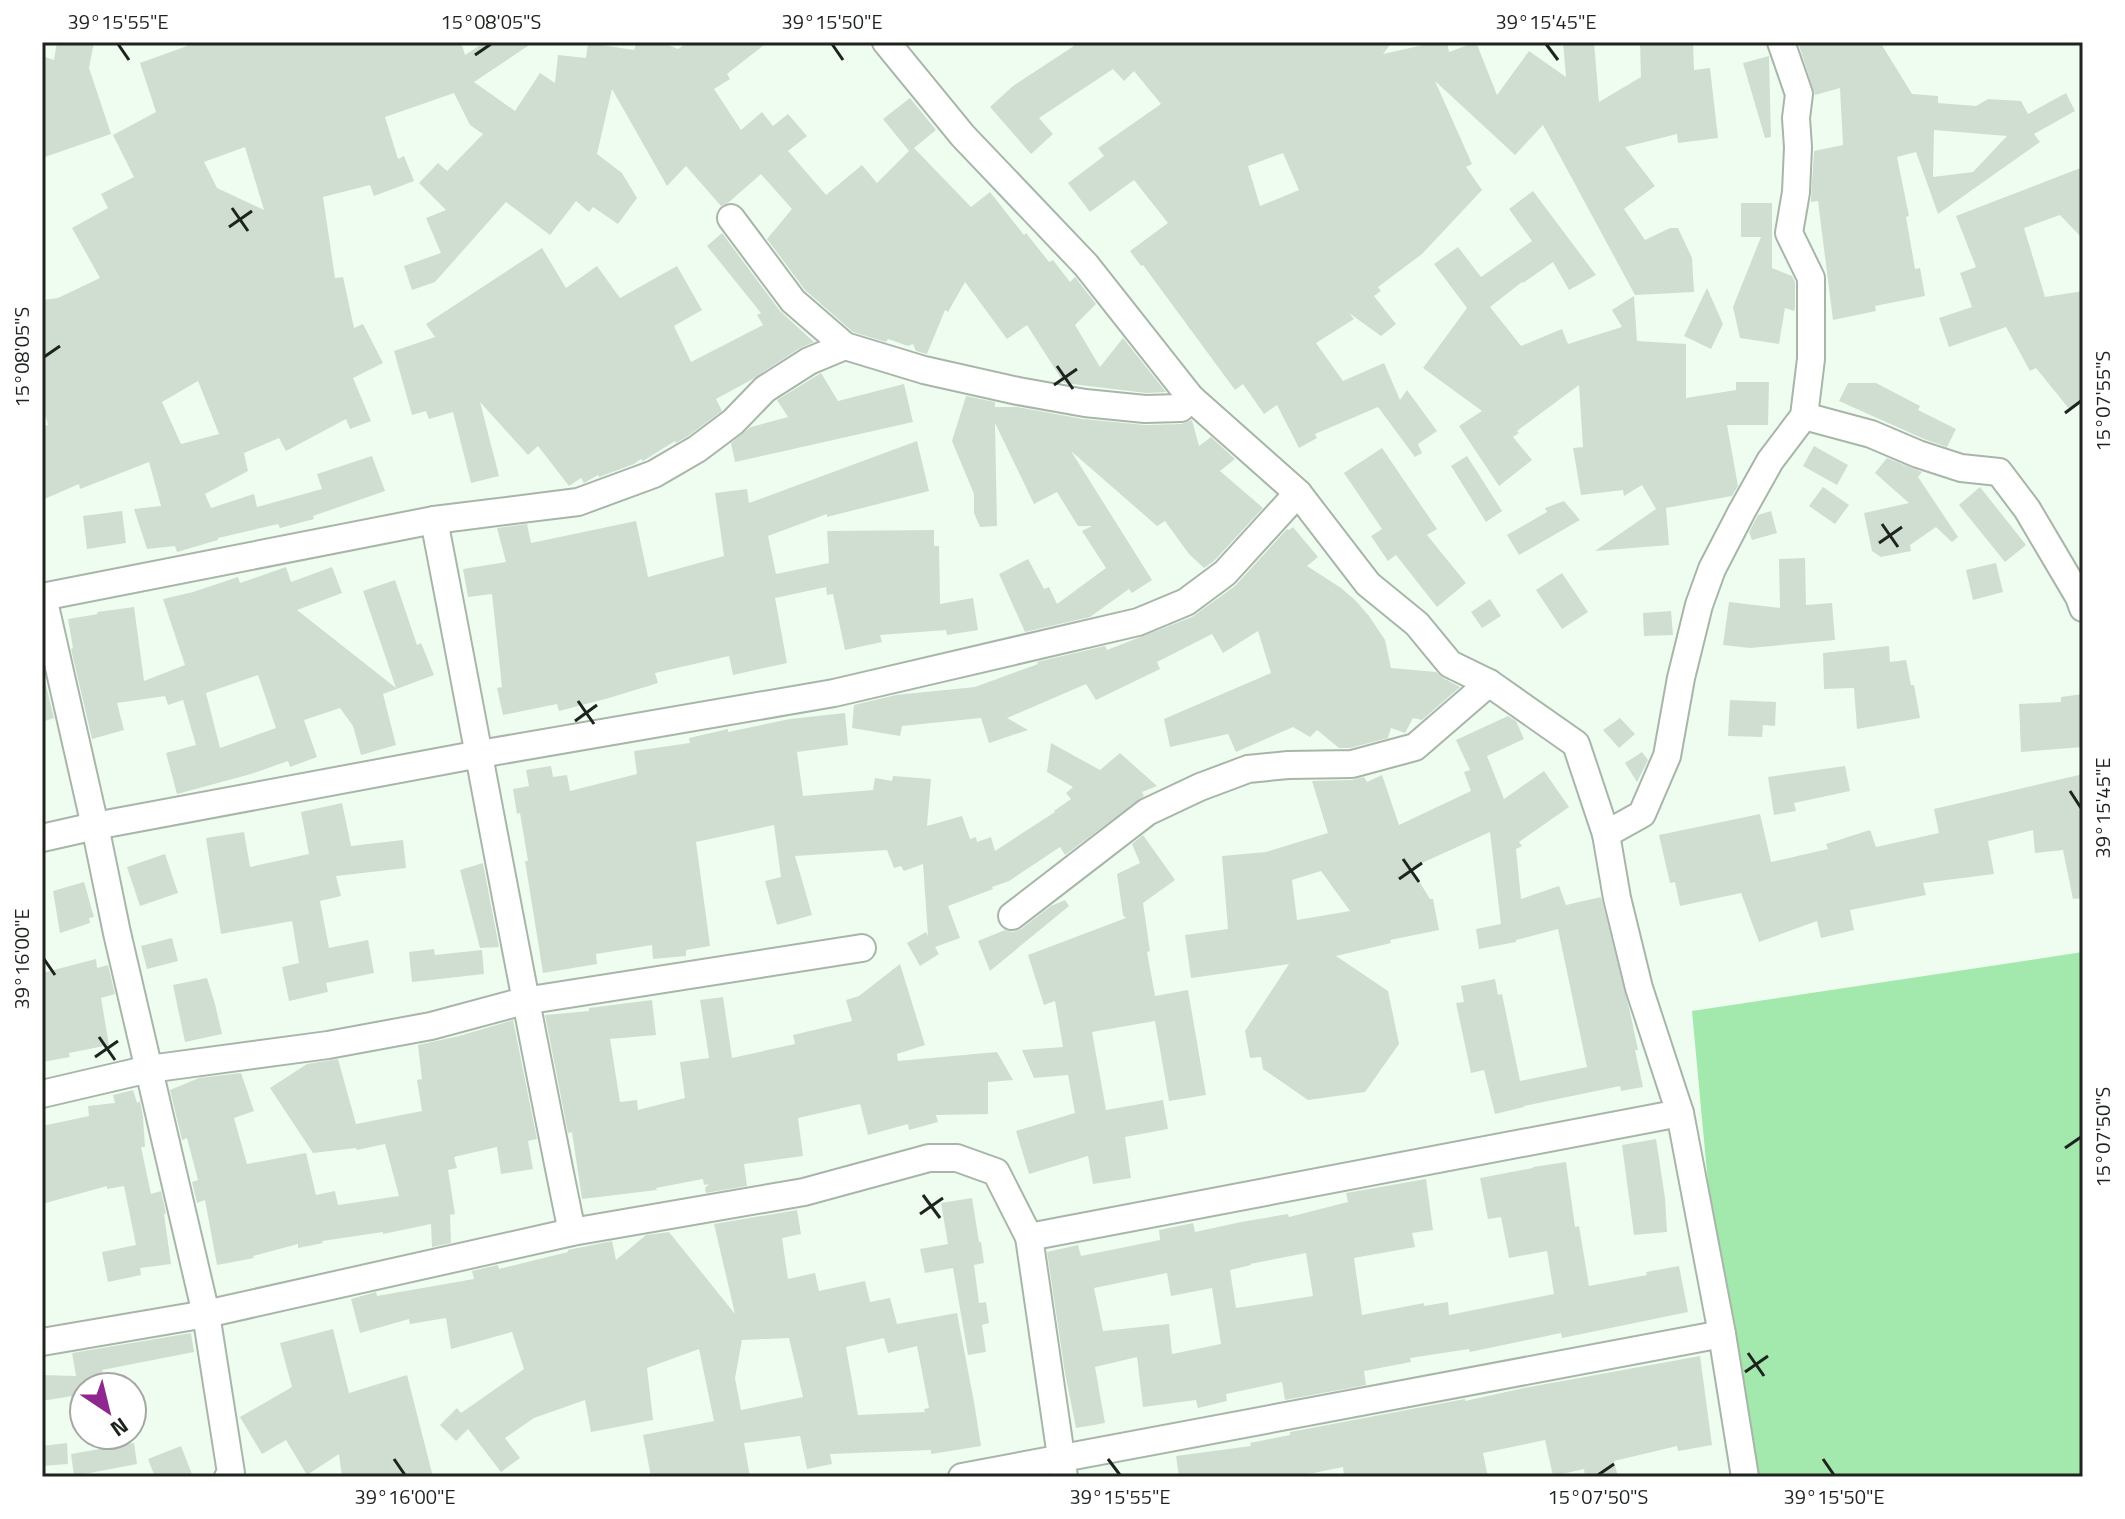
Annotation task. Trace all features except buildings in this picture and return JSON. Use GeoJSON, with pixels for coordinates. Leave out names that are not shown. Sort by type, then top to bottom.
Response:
{"type":"FeatureCollection","features":[{"type":"Feature","properties":{"kind":"street"},"geometry":{"type":"LineString","coordinates":[[886,42],[963,136],[1086,265],[1191,398],[1298,493],[1368,584],[1417,624],[1450,664],[1489,683],[1576,744],[1606,834],[1617,898],[1639,988],[1680,1113],[1722,1334],[1745,1477]]}},
{"type":"Feature","properties":{"kind":"street"},"geometry":{"type":"LineString","coordinates":[[1606,834],[1642,814],[1667,756],[1681,678],[1699,605],[1712,569],[1770,461],[1804,416],[1811,359],[1811,278],[1789,233],[1796,192],[1799,94],[1781,42]]}},
{"type":"Feature","properties":{"kind":"street"},"geometry":{"type":"LineString","coordinates":[[731,218],[793,301],[845,346],[924,370],[1085,403],[1145,409],[1181,408],[1191,398]]}},
{"type":"Feature","properties":{"kind":"street"},"geometry":{"type":"LineString","coordinates":[[228,1477],[231,1473],[206,1314],[42,597],[434,520],[578,502],[654,474],[697,449],[733,422],[765,389],[809,361],[845,346]]}},
{"type":"Feature","properties":{"kind":"street"},"geometry":{"type":"LineString","coordinates":[[1804,416],[1871,434],[1961,468],[1999,472],[2027,509],[2083,608]]}},
{"type":"Feature","properties":{"kind":"street"},"geometry":{"type":"LineString","coordinates":[[42,838],[480,754],[834,693],[1138,622],[1186,602],[1225,573],[1298,493]]}},
{"type":"Feature","properties":{"kind":"street"},"geometry":{"type":"LineString","coordinates":[[434,520],[524,1001],[572,1232]]}},
{"type":"Feature","properties":{"kind":"street"},"geometry":{"type":"LineString","coordinates":[[1012,916],[1147,812],[1248,769],[1352,764],[1415,747],[1489,683]]}},
{"type":"Feature","properties":{"kind":"street"},"geometry":{"type":"LineString","coordinates":[[42,1094],[149,1069],[342,1042],[431,1026],[524,1001],[862,948]]}},
{"type":"Feature","properties":{"kind":"street"},"geometry":{"type":"LineString","coordinates":[[1029,1237],[1680,1113]]}},
{"type":"Feature","properties":{"kind":"street"},"geometry":{"type":"LineString","coordinates":[[42,1342],[206,1314],[572,1232],[804,1192],[929,1158],[957,1158],[996,1172],[1029,1237],[1062,1468]]}},
{"type":"Feature","properties":{"kind":"street"},"geometry":{"type":"LineString","coordinates":[[962,1477],[1062,1468],[1722,1334]]}},
{"type":"Feature","properties":{"kind":"green space"},"geometry":{"type":"Polygon","coordinates":[[[2083,952],[2083,1477],[1745,1477],[1722,1334],[1692,1011],[2083,952]]]}}]}
